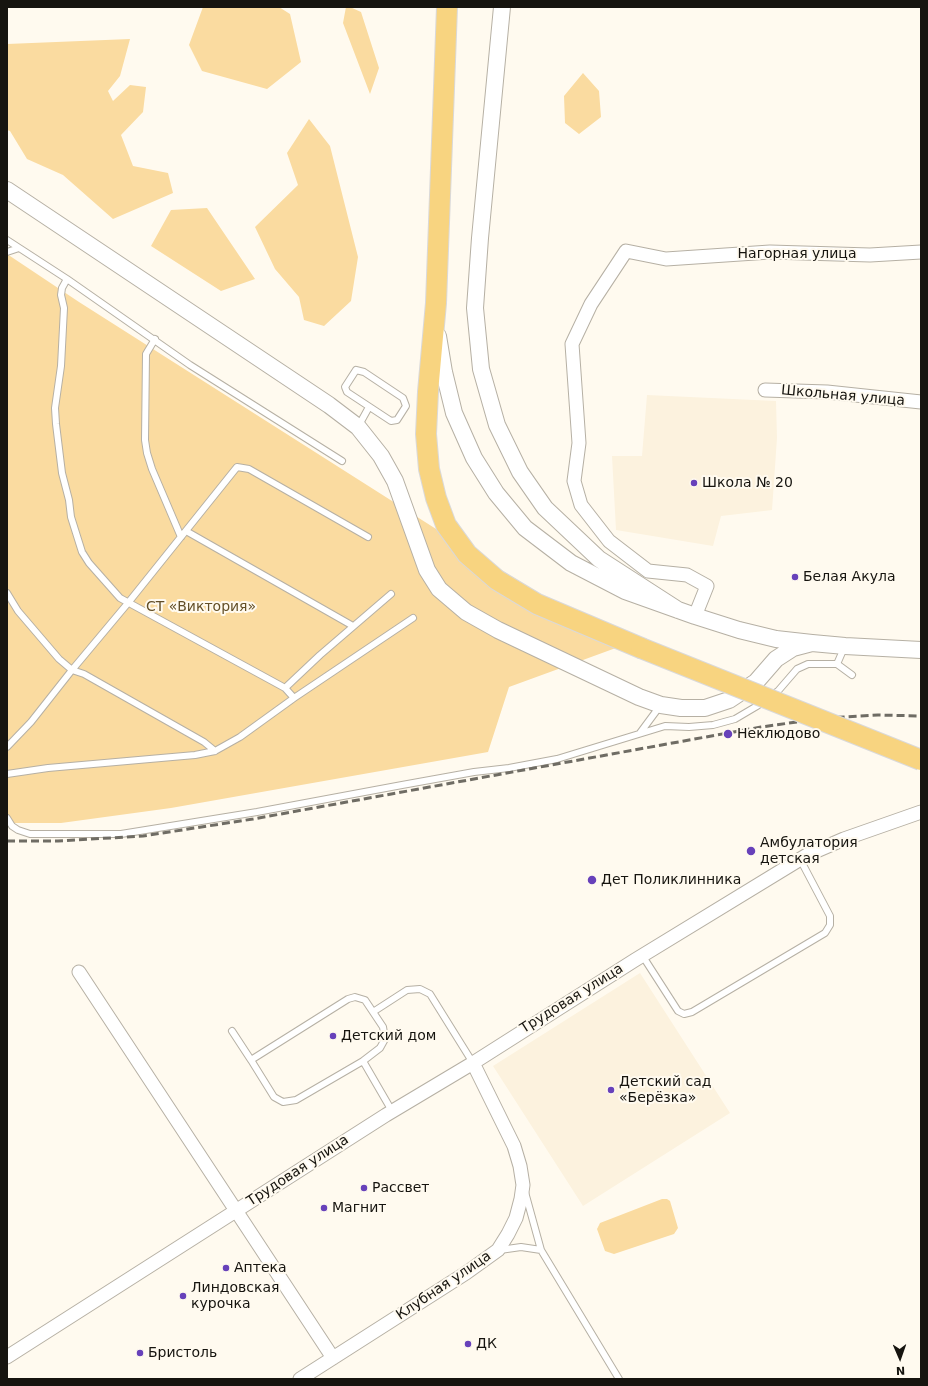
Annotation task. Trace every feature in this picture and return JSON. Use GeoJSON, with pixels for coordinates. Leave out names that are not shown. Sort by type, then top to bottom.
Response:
{"type":"FeatureCollection","features":[{"type":"Feature","properties":{"kind":"main road"},"geometry":{"type":"LineString","coordinates":[[447,7],[436,303],[428,392],[426,434],[429,469],[434,491],[446,525],[467,554],[497,580],[537,604],[641,648],[921,760]]}},
{"type":"Feature","properties":{"kind":"street"},"geometry":{"type":"LineString","coordinates":[[502,7],[492,105],[475,308],[481,369],[497,426],[520,472],[545,508],[599,559],[678,610]]}},
{"type":"Feature","properties":{"kind":"street"},"geometry":{"type":"LineString","coordinates":[[7,190],[323,401],[358,427],[382,456],[396,481],[427,570],[439,589],[466,612],[498,630],[638,698],[661,705],[681,708],[705,708],[729,700],[756,682],[776,660],[793,648],[812,643]]}},
{"type":"Feature","properties":{"kind":"street","name":"Нагорная улица"},"geometry":{"type":"LineString","coordinates":[[695,616],[707,586],[687,575],[648,571],[609,541],[581,505],[574,481],[579,443],[572,344],[591,304],[626,250],[666,259],[770,252],[870,255],[921,252]]}},
{"type":"Feature","properties":{"kind":"street"},"geometry":{"type":"LineString","coordinates":[[436,303],[440,350],[454,413],[474,458],[496,493],[526,528],[570,563],[625,591],[739,630],[776,639],[812,643],[921,650]]}},
{"type":"Feature","properties":{"kind":"street","name":"Школьная улица"},"geometry":{"type":"LineString","coordinates":[[765,390],[828,392],[921,402]]}},
{"type":"Feature","properties":{"kind":"street","name":"Трудовая улица"},"geometry":{"type":"LineString","coordinates":[[7,1357],[392,1111],[473,1062],[642,955],[800,859],[844,839],[921,812]]}},
{"type":"Feature","properties":{"kind":"street","name":"Трудовая улица"},"geometry":{"type":"LineString","coordinates":[[79,972],[236,1211]]}},
{"type":"Feature","properties":{"kind":"street","name":"Клубная улица"},"geometry":{"type":"LineString","coordinates":[[300,1379],[466,1273],[498,1250],[508,1234],[516,1218],[521,1199],[523,1185],[520,1166],[514,1146],[473,1062]]}},
{"type":"Feature","properties":{"kind":"street"},"geometry":{"type":"LineString","coordinates":[[236,1211],[333,1358]]}},
{"type":"Feature","properties":{"kind":"lane"},"geometry":{"type":"LineString","coordinates":[[7,240],[67,279],[190,365],[342,461]]}},
{"type":"Feature","properties":{"kind":"lane"},"geometry":{"type":"LineString","coordinates":[[7,252],[19,248]]}},
{"type":"Feature","properties":{"kind":"lane"},"geometry":{"type":"LineString","coordinates":[[67,279],[62,288],[61,295],[64,308],[62,358],[55,408],[62,473],[69,500],[71,517],[82,552],[89,563],[120,598],[285,688],[294,698]]}},
{"type":"Feature","properties":{"kind":"lane"},"geometry":{"type":"LineString","coordinates":[[154,339],[146,354],[145,440],[152,469],[181,537]]}},
{"type":"Feature","properties":{"kind":"lane"},"geometry":{"type":"LineString","coordinates":[[356,370],[364,372],[403,398],[406,406],[397,420],[391,421],[369,407],[347,392],[345,387],[356,370]]}},
{"type":"Feature","properties":{"kind":"lane"},"geometry":{"type":"LineString","coordinates":[[358,427],[369,407]]}},
{"type":"Feature","properties":{"kind":"lane"},"geometry":{"type":"LineString","coordinates":[[7,737],[9,744],[32,722],[72,670],[238,467],[249,469],[368,537]]}},
{"type":"Feature","properties":{"kind":"lane"},"geometry":{"type":"LineString","coordinates":[[186,530],[353,626]]}},
{"type":"Feature","properties":{"kind":"lane"},"geometry":{"type":"LineString","coordinates":[[7,593],[18,611],[59,659],[72,670],[84,674],[204,742],[215,751]]}},
{"type":"Feature","properties":{"kind":"lane"},"geometry":{"type":"LineString","coordinates":[[285,688],[320,654],[391,594]]}},
{"type":"Feature","properties":{"kind":"lane"},"geometry":{"type":"LineString","coordinates":[[7,774],[48,768],[195,755],[215,751],[240,736],[414,618]]}},
{"type":"Feature","properties":{"kind":"lane"},"geometry":{"type":"LineString","coordinates":[[837,664],[845,646]]}},
{"type":"Feature","properties":{"kind":"lane"},"geometry":{"type":"LineString","coordinates":[[7,818],[12,826],[18,830],[30,834],[121,834],[257,812],[460,774],[509,768],[557,759],[665,726],[689,727],[713,725],[735,719],[758,706],[778,691],[797,669],[808,664],[837,664],[852,675]]}},
{"type":"Feature","properties":{"kind":"lane"},"geometry":{"type":"LineString","coordinates":[[640,733],[661,705]]}},
{"type":"Feature","properties":{"kind":"lane"},"geometry":{"type":"LineString","coordinates":[[642,955],[678,1011],[684,1014],[692,1012],[825,933],[830,924],[830,916],[800,859]]}},
{"type":"Feature","properties":{"kind":"lane"},"geometry":{"type":"LineString","coordinates":[[373,1012],[407,990],[420,989],[430,994],[473,1062]]}},
{"type":"Feature","properties":{"kind":"lane"},"geometry":{"type":"LineString","coordinates":[[232,1031],[274,1097],[284,1102],[296,1100],[363,1061],[380,1048],[385,1039],[383,1027],[365,1000],[355,997],[348,999],[251,1060]]}},
{"type":"Feature","properties":{"kind":"lane"},"geometry":{"type":"LineString","coordinates":[[363,1061],[392,1111]]}},
{"type":"Feature","properties":{"kind":"lane"},"geometry":{"type":"LineString","coordinates":[[523,1185],[541,1250],[619,1379]]}},
{"type":"Feature","properties":{"kind":"lane"},"geometry":{"type":"LineString","coordinates":[[498,1250],[521,1247],[541,1250]]}},
{"type":"Feature","properties":{"kind":"shaded area","name":"Школа № 20"},"geometry":{"type":"Polygon","coordinates":[[[647,395],[776,401],[777,438],[772,510],[721,516],[713,546],[616,530],[612,456],[642,456],[647,395]]]}},
{"type":"Feature","properties":{"kind":"shaded area","name":"Детский сад «Берёзка»"},"geometry":{"type":"Polygon","coordinates":[[[640,973],[730,1113],[583,1206],[493,1066],[640,973]]]}},
{"type":"Feature","properties":{"kind":"green space"},"geometry":{"type":"Polygon","coordinates":[[[203,7],[279,7],[290,14],[301,62],[267,89],[202,71],[189,45],[203,7]]]}},
{"type":"Feature","properties":{"kind":"green space"},"geometry":{"type":"Polygon","coordinates":[[[346,7],[350,7],[361,12],[379,68],[370,94],[343,23],[346,7]]]}},
{"type":"Feature","properties":{"kind":"green space"},"geometry":{"type":"Polygon","coordinates":[[[130,39],[120,76],[108,91],[113,101],[130,85],[146,87],[143,112],[121,135],[133,166],[168,173],[173,193],[113,219],[63,175],[27,159],[10,131],[7,130],[7,44],[130,39]]]}},
{"type":"Feature","properties":{"kind":"green space"},"geometry":{"type":"Polygon","coordinates":[[[583,73],[599,91],[601,117],[579,134],[565,123],[564,96],[583,73]]]}},
{"type":"Feature","properties":{"kind":"green space"},"geometry":{"type":"Polygon","coordinates":[[[309,119],[330,146],[358,257],[351,301],[324,326],[304,320],[299,297],[275,269],[255,227],[298,185],[287,153],[309,119]]]}},
{"type":"Feature","properties":{"kind":"green space"},"geometry":{"type":"Polygon","coordinates":[[[207,208],[255,279],[221,291],[151,246],[171,210],[207,208]]]}},
{"type":"Feature","properties":{"kind":"green space","name":"СТ «Виктория»"},"geometry":{"type":"Polygon","coordinates":[[[7,254],[79,302],[488,562],[624,645],[509,687],[488,752],[171,808],[61,823],[7,823],[7,254]]]}},
{"type":"Feature","properties":{"kind":"green space"},"geometry":{"type":"Polygon","coordinates":[[[662,1199],[667,1199],[670,1201],[678,1228],[674,1234],[614,1254],[605,1251],[597,1229],[600,1223],[662,1199]]]}},
{"type":"Feature","properties":{"kind":"railway"},"geometry":{"type":"LineString","coordinates":[[7,841],[58,841],[143,836],[253,819],[761,727],[825,718],[878,715],[921,716]]}},
{"type":"Feature","properties":{"kind":"place","name":"Школа № 20"},"geometry":{"type":"Point","coordinates":[694,483]}},
{"type":"Feature","properties":{"kind":"place","name":"Белая Акула"},"geometry":{"type":"Point","coordinates":[795,577]}},
{"type":"Feature","properties":{"kind":"place","name":"Неклюдово"},"geometry":{"type":"Point","coordinates":[728,734]}},
{"type":"Feature","properties":{"kind":"place","name":"Амбулатория детская"},"geometry":{"type":"Point","coordinates":[751,851]}},
{"type":"Feature","properties":{"kind":"place","name":"Дет Поликлинника"},"geometry":{"type":"Point","coordinates":[592,880]}},
{"type":"Feature","properties":{"kind":"place","name":"Детский дом"},"geometry":{"type":"Point","coordinates":[333,1036]}},
{"type":"Feature","properties":{"kind":"place","name":"Детский сад «Берёзка»"},"geometry":{"type":"Point","coordinates":[611,1090]}},
{"type":"Feature","properties":{"kind":"place","name":"Рассвет"},"geometry":{"type":"Point","coordinates":[364,1188]}},
{"type":"Feature","properties":{"kind":"place","name":"Магнит"},"geometry":{"type":"Point","coordinates":[324,1208]}},
{"type":"Feature","properties":{"kind":"place","name":"Аптека"},"geometry":{"type":"Point","coordinates":[226,1268]}},
{"type":"Feature","properties":{"kind":"place","name":"Линдовская курочка"},"geometry":{"type":"Point","coordinates":[183,1296]}},
{"type":"Feature","properties":{"kind":"place","name":"ДК"},"geometry":{"type":"Point","coordinates":[468,1344]}},
{"type":"Feature","properties":{"kind":"place","name":"Бристоль"},"geometry":{"type":"Point","coordinates":[140,1353]}}]}
